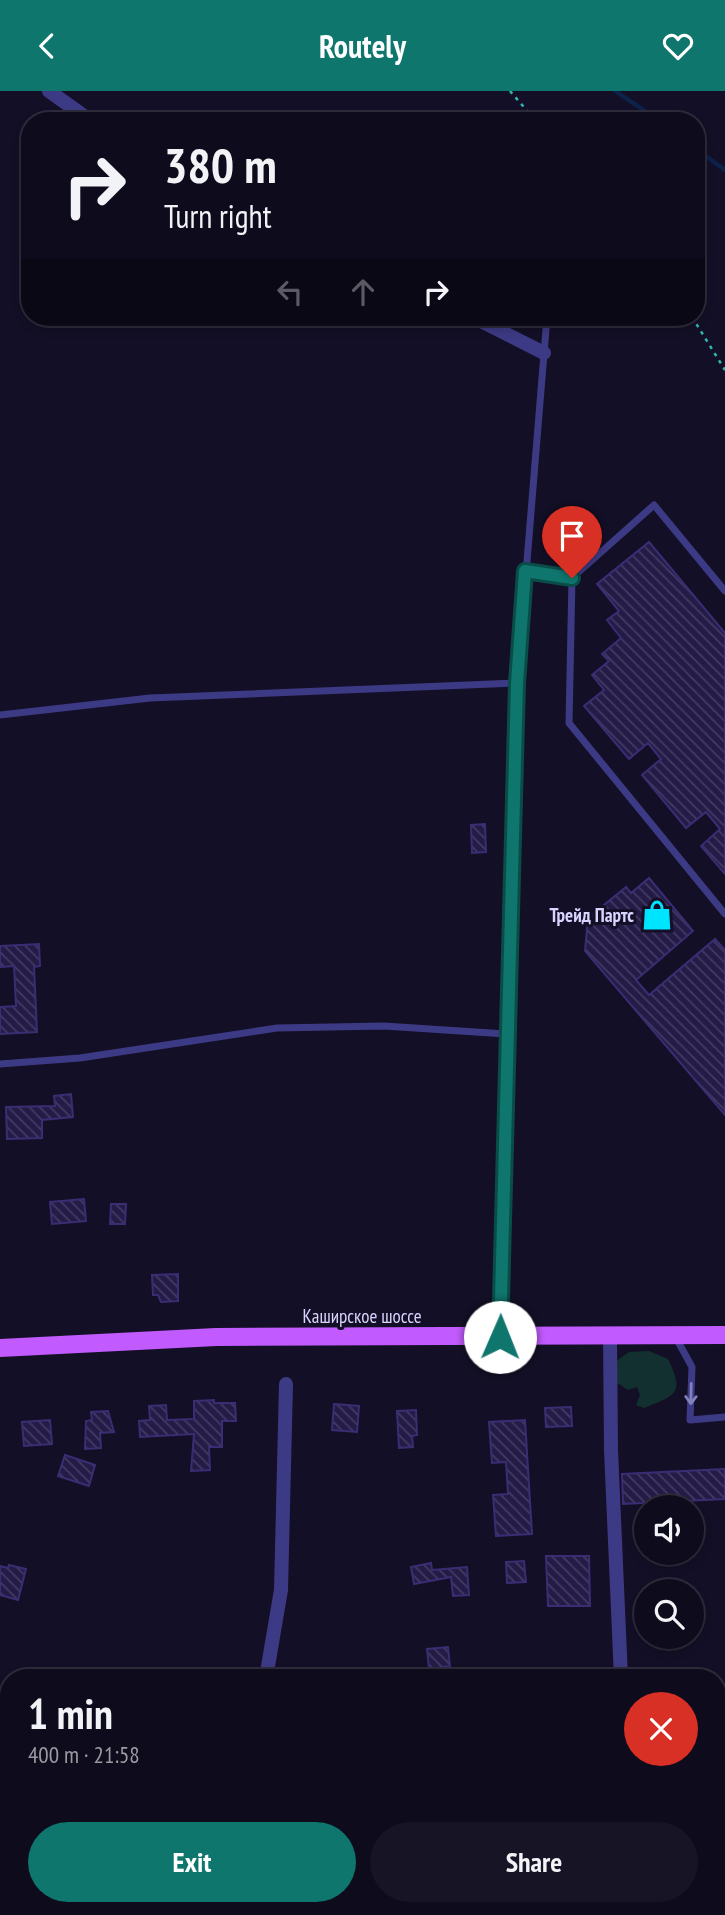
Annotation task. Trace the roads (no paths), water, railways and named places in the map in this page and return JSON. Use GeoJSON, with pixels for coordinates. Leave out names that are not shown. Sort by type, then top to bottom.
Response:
{"type":"FeatureCollection","features":[{"type":"Feature","properties":{"kind":"main road","name":"Каширское шоссе"},"geometry":{"type":"LineString","coordinates":[[0,1348],[216,1338],[725,1335]]}},
{"type":"Feature","properties":{"kind":"street"},"geometry":{"type":"LineString","coordinates":[[49,91],[78,112]]}},
{"type":"Feature","properties":{"kind":"street"},"geometry":{"type":"LineString","coordinates":[[491,326],[544,353]]}},
{"type":"Feature","properties":{"kind":"street"},"geometry":{"type":"LineString","coordinates":[[610,1336],[611,1450],[621,1669]]}},
{"type":"Feature","properties":{"kind":"street"},"geometry":{"type":"LineString","coordinates":[[268,1669],[281,1590],[286,1384]]}},
{"type":"Feature","properties":{"kind":"lane"},"geometry":{"type":"LineString","coordinates":[[500,1337],[517,683],[546,326]]}},
{"type":"Feature","properties":{"kind":"lane"},"geometry":{"type":"LineString","coordinates":[[725,591],[654,505],[572,578],[569,723],[725,914]]}},
{"type":"Feature","properties":{"kind":"lane"},"geometry":{"type":"LineString","coordinates":[[525,571],[572,578]]}},
{"type":"Feature","properties":{"kind":"lane"},"geometry":{"type":"LineString","coordinates":[[0,715],[150,698],[517,683]]}},
{"type":"Feature","properties":{"kind":"lane"},"geometry":{"type":"LineString","coordinates":[[0,1064],[80,1058],[277,1028],[384,1025],[506,1034]]}},
{"type":"Feature","properties":{"kind":"lane"},"geometry":{"type":"LineString","coordinates":[[674,1335],[692,1367],[690,1420],[725,1417]]}},
{"type":"Feature","properties":{"kind":"waterway"},"geometry":{"type":"LineString","coordinates":[[615,91],[646,112]]}},
{"type":"Feature","properties":{"kind":"waterway"},"geometry":{"type":"LineString","coordinates":[[705,156],[725,170]]}},
{"type":"Feature","properties":{"kind":"place","name":"Трейд Партс"},"geometry":{"type":"Point","coordinates":[657,915]}}]}
